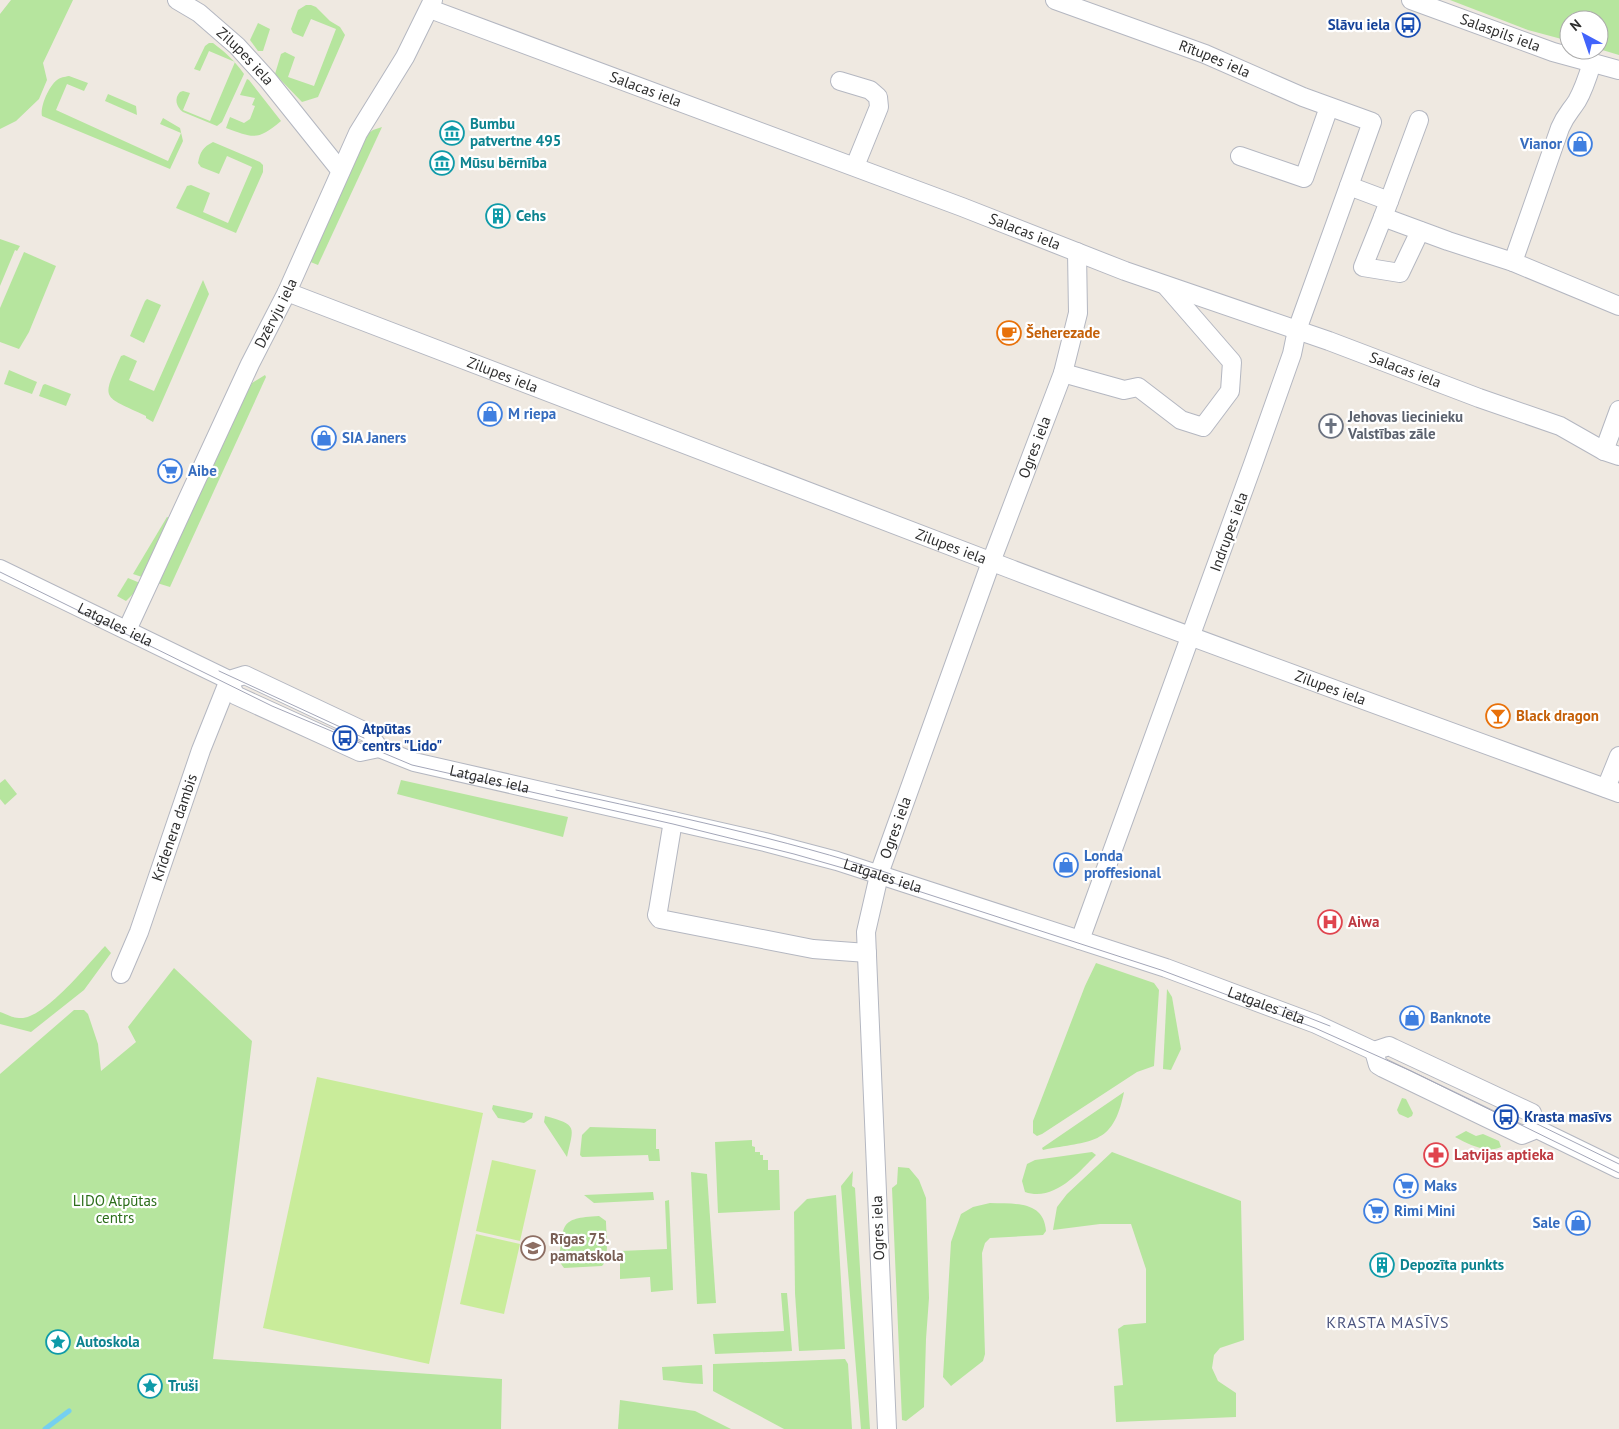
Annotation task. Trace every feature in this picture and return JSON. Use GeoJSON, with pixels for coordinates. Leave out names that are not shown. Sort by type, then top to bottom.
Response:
{"type":"FeatureCollection","features":[{"type":"Feature","properties":{"kind":"street","name":"Zilupes iela"},"geometry":{"type":"LineString","coordinates":[[177,0],[199,13],[237,46],[268,80],[340,170]]}},
{"type":"Feature","properties":{"kind":"street","name":"Rītupes iela"},"geometry":{"type":"LineString","coordinates":[[1055,0],[1204,54],[1372,122]]}},
{"type":"Feature","properties":{"kind":"street","name":"Salaspils iela"},"geometry":{"type":"LineString","coordinates":[[1412,0],[1498,33],[1619,70]]}},
{"type":"Feature","properties":{"kind":"street","name":"Dzērvju iela"},"geometry":{"type":"LineString","coordinates":[[126,630],[250,364],[287,292],[358,133],[405,58],[431,4]]}},
{"type":"Feature","properties":{"kind":"street","name":"Salacas iela"},"geometry":{"type":"LineString","coordinates":[[431,4],[1165,285],[1297,330],[1560,426],[1611,454]]}},
{"type":"Feature","properties":{"kind":"street"},"geometry":{"type":"LineString","coordinates":[[1513,262],[1560,128],[1582,90],[1592,63]]}},
{"type":"Feature","properties":{"kind":"street"},"geometry":{"type":"LineString","coordinates":[[840,81],[870,90],[878,96],[879,107],[854,166]]}},
{"type":"Feature","properties":{"kind":"street"},"geometry":{"type":"LineString","coordinates":[[1240,156],[1304,178],[1329,106]]}},
{"type":"Feature","properties":{"kind":"street"},"geometry":{"type":"LineString","coordinates":[[1419,120],[1364,267],[1400,273],[1420,231]]}},
{"type":"Feature","properties":{"kind":"street","name":"Indrupes iela"},"geometry":{"type":"LineString","coordinates":[[1080,940],[1292,354],[1297,330],[1372,122]]}},
{"type":"Feature","properties":{"kind":"street"},"geometry":{"type":"LineString","coordinates":[[1349,186],[1420,231],[1513,262],[1619,306]]}},
{"type":"Feature","properties":{"kind":"street","name":"Ogres iela"},"geometry":{"type":"LineString","coordinates":[[887,1429],[866,932],[879,874],[991,562],[1063,373],[1078,313],[1077,252]]}},
{"type":"Feature","properties":{"kind":"street"},"geometry":{"type":"LineString","coordinates":[[1063,373],[1124,390],[1138,387],[1181,420],[1203,427],[1230,391],[1232,362],[1165,285]]}},
{"type":"Feature","properties":{"kind":"street","name":"Zilupes iela"},"geometry":{"type":"LineString","coordinates":[[287,292],[991,562],[1613,791]]}},
{"type":"Feature","properties":{"kind":"street"},"geometry":{"type":"LineString","coordinates":[[1611,454],[1619,410]]}},
{"type":"Feature","properties":{"kind":"street","name":"Latgales iela"},"geometry":{"type":"LineString","coordinates":[[0,569],[229,680],[245,675],[368,733],[379,748],[414,762],[765,842],[879,874],[1166,968],[1316,1024],[1374,1051],[1389,1046],[1532,1113],[1537,1129],[1522,1135],[1378,1065],[1374,1051]]}},
{"type":"Feature","properties":{"kind":"street","name":"Krīdenera dambis"},"geometry":{"type":"LineString","coordinates":[[121,974],[139,932],[201,750],[229,680]]}},
{"type":"Feature","properties":{"kind":"street"},"geometry":{"type":"LineString","coordinates":[[1613,791],[1619,756]]}},
{"type":"Feature","properties":{"kind":"street"},"geometry":{"type":"LineString","coordinates":[[673,821],[657,915],[660,919],[813,949],[868,953]]}},
{"type":"Feature","properties":{"kind":"street"},"geometry":{"type":"LineString","coordinates":[[1537,1129],[1619,1169]]}},
{"type":"Feature","properties":{"kind":"green space"},"geometry":{"type":"Polygon","coordinates":[[[11,0],[73,0],[43,63],[47,80],[39,99],[16,121],[0,129],[0,14],[11,0]]]}},
{"type":"Feature","properties":{"kind":"green space"},"geometry":{"type":"Polygon","coordinates":[[[1450,0],[1619,0],[1619,55],[1609,52],[1609,10],[1559,10],[1559,38],[1528,30],[1450,0]]]}},
{"type":"Feature","properties":{"kind":"green space"},"geometry":{"type":"Polygon","coordinates":[[[306,5],[316,7],[330,21],[340,27],[345,35],[318,97],[302,102],[275,74],[281,54],[285,52],[295,57],[288,77],[314,86],[336,29],[311,19],[303,37],[293,33],[291,29],[298,10],[306,5]]]}},
{"type":"Feature","properties":{"kind":"green space"},"geometry":{"type":"Polygon","coordinates":[[[258,23],[270,29],[263,51],[258,51],[250,40],[258,23]]]}},
{"type":"Feature","properties":{"kind":"green space"},"geometry":{"type":"Polygon","coordinates":[[[213,43],[234,62],[209,51],[200,71],[194,69],[205,46],[213,43]]]}},
{"type":"Feature","properties":{"kind":"green space"},"geometry":{"type":"Polygon","coordinates":[[[235,62],[244,74],[222,122],[217,126],[183,112],[179,108],[177,102],[178,94],[183,91],[190,93],[183,110],[210,121],[235,62]]]}},
{"type":"Feature","properties":{"kind":"green space"},"geometry":{"type":"Polygon","coordinates":[[[69,76],[88,83],[84,91],[67,84],[56,110],[168,161],[181,133],[160,124],[163,118],[180,128],[183,141],[170,169],[42,116],[44,102],[51,87],[58,79],[69,76]]]}},
{"type":"Feature","properties":{"kind":"green space"},"geometry":{"type":"Polygon","coordinates":[[[247,79],[281,121],[266,132],[255,136],[226,128],[230,117],[244,123],[250,119],[255,106],[252,105],[255,98],[240,95],[247,79]]]}},
{"type":"Feature","properties":{"kind":"green space"},"geometry":{"type":"Polygon","coordinates":[[[108,94],[136,106],[137,115],[105,101],[108,94]]]}},
{"type":"Feature","properties":{"kind":"green space"},"geometry":{"type":"Polygon","coordinates":[[[382,127],[318,265],[308,261],[366,135],[382,127]]]}},
{"type":"Feature","properties":{"kind":"green space"},"geometry":{"type":"Polygon","coordinates":[[[213,142],[263,165],[263,172],[236,233],[176,208],[187,186],[191,185],[210,193],[203,212],[228,223],[252,167],[227,156],[219,174],[201,167],[198,163],[201,153],[204,148],[213,142]]]}},
{"type":"Feature","properties":{"kind":"green space"},"geometry":{"type":"Polygon","coordinates":[[[0,239],[20,246],[17,251],[15,250],[0,286],[0,239]]]}},
{"type":"Feature","properties":{"kind":"green space"},"geometry":{"type":"Polygon","coordinates":[[[24,252],[56,266],[29,332],[19,349],[0,342],[0,308],[24,252]]]}},
{"type":"Feature","properties":{"kind":"green space"},"geometry":{"type":"Polygon","coordinates":[[[203,280],[209,294],[153,422],[146,418],[146,416],[113,400],[109,389],[110,381],[121,356],[124,355],[137,361],[129,380],[154,391],[203,280]]]}},
{"type":"Feature","properties":{"kind":"green space"},"geometry":{"type":"Polygon","coordinates":[[[147,299],[161,305],[144,343],[130,336],[147,299]]]}},
{"type":"Feature","properties":{"kind":"green space"},"geometry":{"type":"Polygon","coordinates":[[[9,370],[37,382],[32,394],[4,384],[9,370]]]}},
{"type":"Feature","properties":{"kind":"green space"},"geometry":{"type":"Polygon","coordinates":[[[265,375],[266,377],[170,587],[157,583],[245,395],[252,383],[265,375]]]}},
{"type":"Feature","properties":{"kind":"green space"},"geometry":{"type":"Polygon","coordinates":[[[45,384],[71,394],[66,406],[39,396],[45,384]]]}},
{"type":"Feature","properties":{"kind":"green space"},"geometry":{"type":"Polygon","coordinates":[[[167,517],[170,518],[142,577],[133,574],[167,517]]]}},
{"type":"Feature","properties":{"kind":"green space"},"geometry":{"type":"Polygon","coordinates":[[[128,578],[140,583],[126,601],[117,596],[128,578]]]}},
{"type":"Feature","properties":{"kind":"green space"},"geometry":{"type":"Polygon","coordinates":[[[5,779],[17,794],[5,805],[0,799],[0,783],[5,779]]]}},
{"type":"Feature","properties":{"kind":"green space"},"geometry":{"type":"Polygon","coordinates":[[[401,780],[568,817],[563,837],[397,794],[401,780]]]}},
{"type":"Feature","properties":{"kind":"green space"},"geometry":{"type":"Polygon","coordinates":[[[105,946],[111,953],[84,990],[31,1032],[0,1024],[0,1012],[19,1018],[29,1017],[40,1011],[65,990],[105,946]]]}},
{"type":"Feature","properties":{"kind":"green space"},"geometry":{"type":"Polygon","coordinates":[[[1096,963],[1154,983],[1159,990],[1154,1066],[1137,1072],[1037,1136],[1033,1133],[1033,1121],[1085,986],[1096,963]]]}},
{"type":"Feature","properties":{"kind":"green space","name":"LIDO Atpūtas centrs"},"geometry":{"type":"Polygon","coordinates":[[[174,968],[252,1041],[213,1359],[502,1379],[501,1429],[0,1429],[0,1074],[74,1010],[84,1010],[88,1014],[98,1044],[101,1071],[136,1042],[128,1027],[174,968]]]}},
{"type":"Feature","properties":{"kind":"green space"},"geometry":{"type":"Polygon","coordinates":[[[1167,989],[1172,997],[1181,1049],[1171,1070],[1163,1069],[1167,989]]]}},
{"type":"Feature","properties":{"kind":"green space"},"geometry":{"type":"Polygon","coordinates":[[[317,1077],[483,1113],[429,1364],[263,1328],[317,1077]]]}},
{"type":"Feature","properties":{"kind":"green space"},"geometry":{"type":"Polygon","coordinates":[[[1124,1092],[1119,1110],[1106,1132],[1087,1142],[1043,1150],[1042,1148],[1124,1092]]]}},
{"type":"Feature","properties":{"kind":"green space"},"geometry":{"type":"Polygon","coordinates":[[[1402,1098],[1406,1099],[1413,1113],[1408,1118],[1399,1114],[1397,1110],[1402,1098]]]}},
{"type":"Feature","properties":{"kind":"green space"},"geometry":{"type":"Polygon","coordinates":[[[493,1105],[533,1113],[532,1118],[524,1123],[498,1118],[492,1109],[493,1105]]]}},
{"type":"Feature","properties":{"kind":"green space"},"geometry":{"type":"Polygon","coordinates":[[[545,1116],[563,1122],[571,1128],[572,1133],[567,1157],[544,1122],[545,1116]]]}},
{"type":"Feature","properties":{"kind":"green space"},"geometry":{"type":"Polygon","coordinates":[[[590,1127],[656,1129],[656,1149],[659,1149],[660,1161],[649,1161],[648,1155],[582,1157],[580,1155],[582,1135],[590,1127]]]}},
{"type":"Feature","properties":{"kind":"green space"},"geometry":{"type":"Polygon","coordinates":[[[1466,1131],[1476,1136],[1483,1134],[1499,1141],[1501,1147],[1484,1149],[1455,1137],[1466,1131]]]}},
{"type":"Feature","properties":{"kind":"green space"},"geometry":{"type":"Polygon","coordinates":[[[752,1140],[755,1152],[760,1152],[760,1155],[763,1155],[763,1160],[768,1160],[768,1170],[779,1170],[780,1210],[718,1213],[715,1142],[752,1140]]]}},
{"type":"Feature","properties":{"kind":"green space"},"geometry":{"type":"Polygon","coordinates":[[[1092,1152],[1096,1155],[1065,1184],[1046,1193],[1025,1192],[1022,1181],[1027,1164],[1035,1160],[1092,1152]]]}},
{"type":"Feature","properties":{"kind":"green space"},"geometry":{"type":"Polygon","coordinates":[[[1112,1152],[1241,1201],[1244,1340],[1220,1348],[1214,1355],[1212,1368],[1218,1381],[1236,1393],[1236,1417],[1116,1422],[1114,1386],[1123,1385],[1118,1329],[1124,1325],[1146,1323],[1146,1269],[1131,1224],[1100,1224],[1053,1230],[1057,1207],[1067,1194],[1112,1152]]]}},
{"type":"Feature","properties":{"kind":"green space"},"geometry":{"type":"Polygon","coordinates":[[[492,1160],[536,1170],[520,1241],[476,1231],[492,1160]]]}},
{"type":"Feature","properties":{"kind":"green space"},"geometry":{"type":"Polygon","coordinates":[[[898,1167],[909,1168],[919,1180],[926,1198],[929,1298],[924,1407],[906,1421],[902,1420],[892,1188],[897,1184],[898,1167]]]}},
{"type":"Feature","properties":{"kind":"green space"},"geometry":{"type":"Polygon","coordinates":[[[853,1171],[852,1186],[855,1188],[870,1429],[861,1429],[841,1186],[853,1171]]]}},
{"type":"Feature","properties":{"kind":"green space"},"geometry":{"type":"Polygon","coordinates":[[[691,1172],[707,1174],[716,1303],[697,1304],[691,1172]]]}},
{"type":"Feature","properties":{"kind":"green space"},"geometry":{"type":"Polygon","coordinates":[[[653,1192],[654,1200],[594,1203],[584,1195],[653,1192]]]}},
{"type":"Feature","properties":{"kind":"green space"},"geometry":{"type":"Polygon","coordinates":[[[836,1195],[845,1349],[799,1351],[795,1293],[794,1212],[807,1199],[836,1195]]]}},
{"type":"Feature","properties":{"kind":"green space"},"geometry":{"type":"Polygon","coordinates":[[[669,1200],[673,1290],[651,1292],[650,1277],[620,1279],[620,1251],[667,1249],[665,1201],[669,1200]]]}},
{"type":"Feature","properties":{"kind":"green space"},"geometry":{"type":"Polygon","coordinates":[[[990,1203],[1018,1204],[1034,1209],[1044,1221],[1046,1231],[1043,1235],[990,1238],[985,1243],[982,1253],[985,1354],[983,1361],[951,1386],[943,1377],[951,1242],[961,1214],[973,1207],[990,1203]]]}},
{"type":"Feature","properties":{"kind":"green space"},"geometry":{"type":"Polygon","coordinates":[[[599,1216],[606,1221],[607,1252],[602,1266],[564,1268],[559,1261],[563,1231],[566,1226],[576,1219],[599,1216]]]}},
{"type":"Feature","properties":{"kind":"green space"},"geometry":{"type":"Polygon","coordinates":[[[476,1234],[520,1244],[504,1314],[460,1304],[476,1234]]]}},
{"type":"Feature","properties":{"kind":"green space"},"geometry":{"type":"Polygon","coordinates":[[[781,1293],[787,1293],[792,1351],[715,1354],[713,1334],[784,1331],[781,1293]]]}},
{"type":"Feature","properties":{"kind":"green space"},"geometry":{"type":"Polygon","coordinates":[[[845,1359],[848,1364],[852,1429],[784,1429],[713,1391],[713,1364],[845,1359]]]}},
{"type":"Feature","properties":{"kind":"green space"},"geometry":{"type":"Polygon","coordinates":[[[702,1365],[703,1384],[663,1380],[662,1367],[702,1365]]]}},
{"type":"Feature","properties":{"kind":"green space"},"geometry":{"type":"Polygon","coordinates":[[[620,1400],[695,1411],[731,1429],[618,1429],[620,1400]]]}},
{"type":"Feature","properties":{"kind":"waterway"},"geometry":{"type":"LineString","coordinates":[[45,1429],[69,1411]]}},
{"type":"Feature","properties":{"kind":"tram line"},"geometry":{"type":"LineString","coordinates":[[0,572],[272,706],[412,765],[673,824],[794,854],[878,878],[1161,970],[1315,1028],[1411,1071],[1619,1173]]}},
{"type":"Feature","properties":{"kind":"tram line"},"geometry":{"type":"LineString","coordinates":[[219,671],[364,738]]}},
{"type":"Feature","properties":{"kind":"tram line"},"geometry":{"type":"LineString","coordinates":[[556,790],[767,838],[891,874]]}},
{"type":"Feature","properties":{"kind":"tram line"},"geometry":{"type":"LineString","coordinates":[[1279,1006],[1330,1026]]}},
{"type":"Feature","properties":{"kind":"tram line"},"geometry":{"type":"LineString","coordinates":[[1527,1119],[1619,1164]]}},
{"type":"Feature","properties":{"kind":"place","name":"Slāvu iela"},"geometry":{"type":"Point","coordinates":[1408,25]}},
{"type":"Feature","properties":{"kind":"place","name":"Bumbu patvertne 495"},"geometry":{"type":"Point","coordinates":[452,133]}},
{"type":"Feature","properties":{"kind":"place","name":"Vianor"},"geometry":{"type":"Point","coordinates":[1580,144]}},
{"type":"Feature","properties":{"kind":"place","name":"Mūsu bērnība"},"geometry":{"type":"Point","coordinates":[442,163]}},
{"type":"Feature","properties":{"kind":"place","name":"Cehs"},"geometry":{"type":"Point","coordinates":[498,216]}},
{"type":"Feature","properties":{"kind":"place","name":"Šeherezade"},"geometry":{"type":"Point","coordinates":[1009,333]}},
{"type":"Feature","properties":{"kind":"place","name":"M riepa"},"geometry":{"type":"Point","coordinates":[490,414]}},
{"type":"Feature","properties":{"kind":"place","name":"Jehovas liecinieku Valstības zāle"},"geometry":{"type":"Point","coordinates":[1331,426]}},
{"type":"Feature","properties":{"kind":"place","name":"SIA Janers"},"geometry":{"type":"Point","coordinates":[324,438]}},
{"type":"Feature","properties":{"kind":"place","name":"Aibe"},"geometry":{"type":"Point","coordinates":[170,471]}},
{"type":"Feature","properties":{"kind":"place","name":"Black dragon"},"geometry":{"type":"Point","coordinates":[1498,716]}},
{"type":"Feature","properties":{"kind":"place","name":"Atpūtas centrs \"Lido\""},"geometry":{"type":"Point","coordinates":[345,738]}},
{"type":"Feature","properties":{"kind":"place","name":"Londa proffesional"},"geometry":{"type":"Point","coordinates":[1066,865]}},
{"type":"Feature","properties":{"kind":"place","name":"Aiwa"},"geometry":{"type":"Point","coordinates":[1330,922]}},
{"type":"Feature","properties":{"kind":"place","name":"Banknote"},"geometry":{"type":"Point","coordinates":[1412,1018]}},
{"type":"Feature","properties":{"kind":"place","name":"Krasta masīvs"},"geometry":{"type":"Point","coordinates":[1506,1117]}},
{"type":"Feature","properties":{"kind":"place","name":"Latvijas aptieka"},"geometry":{"type":"Point","coordinates":[1436,1155]}},
{"type":"Feature","properties":{"kind":"place","name":"Maks"},"geometry":{"type":"Point","coordinates":[1406,1186]}},
{"type":"Feature","properties":{"kind":"place","name":"Rimi Mini"},"geometry":{"type":"Point","coordinates":[1376,1211]}},
{"type":"Feature","properties":{"kind":"place","name":"Sale"},"geometry":{"type":"Point","coordinates":[1578,1223]}},
{"type":"Feature","properties":{"kind":"place","name":"Rīgas 75. pamatskola"},"geometry":{"type":"Point","coordinates":[533,1248]}},
{"type":"Feature","properties":{"kind":"place","name":"Depozīta punkts"},"geometry":{"type":"Point","coordinates":[1382,1265]}},
{"type":"Feature","properties":{"kind":"place","name":"Autoskola"},"geometry":{"type":"Point","coordinates":[58,1342]}},
{"type":"Feature","properties":{"kind":"place","name":"Truši"},"geometry":{"type":"Point","coordinates":[150,1386]}},
{"type":"Feature","properties":{"kind":"district","name":"KRASTA MASĪVS"},"geometry":{"type":"Point","coordinates":[1388,1322]}}]}
